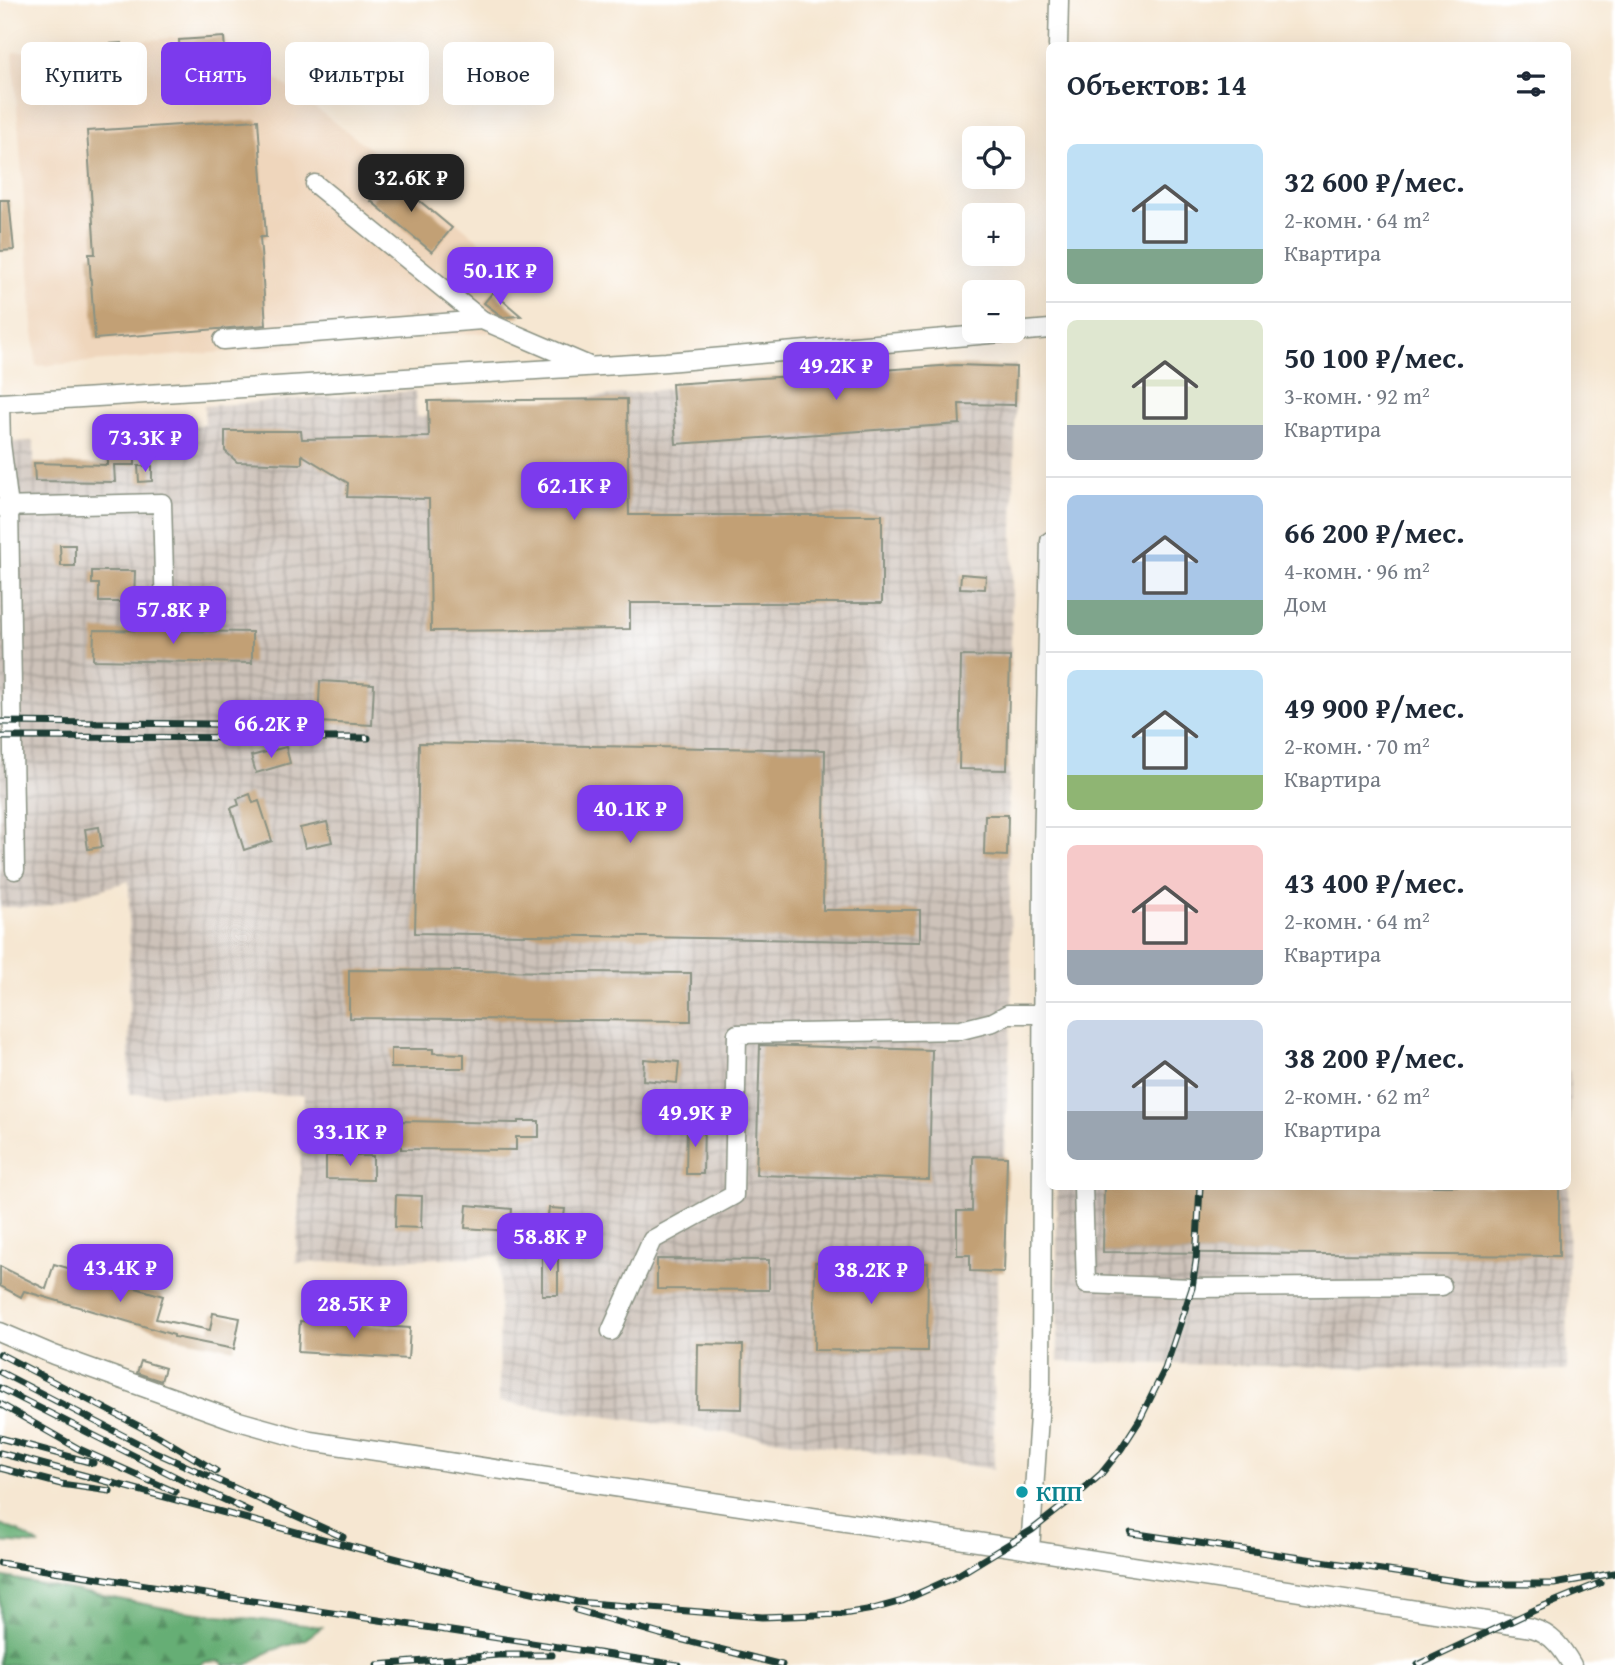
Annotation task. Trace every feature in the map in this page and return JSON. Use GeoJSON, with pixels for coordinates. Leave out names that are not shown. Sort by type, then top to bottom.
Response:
{"type":"FeatureCollection","features":[{"type":"Feature","properties":{"kind":"street"},"geometry":{"type":"LineString","coordinates":[[1058,42],[1059,0]]}},
{"type":"Feature","properties":{"kind":"street"},"geometry":{"type":"LineString","coordinates":[[315,184],[482,320],[590,366]]}},
{"type":"Feature","properties":{"kind":"street"},"geometry":{"type":"LineString","coordinates":[[223,340],[482,320]]}},
{"type":"Feature","properties":{"kind":"street"},"geometry":{"type":"LineString","coordinates":[[15,870],[0,403],[590,366],[1046,330]]}},
{"type":"Feature","properties":{"kind":"street"},"geometry":{"type":"LineString","coordinates":[[4,507],[162,503],[165,613]]}},
{"type":"Feature","properties":{"kind":"street"},"geometry":{"type":"LineString","coordinates":[[1030,1550],[1041,1387],[1046,1056],[1042,1014],[1046,718]]}},
{"type":"Feature","properties":{"kind":"street"},"geometry":{"type":"LineString","coordinates":[[611,1331],[652,1240],[734,1195],[737,1034],[961,1030],[993,1022],[1009,1014],[1042,1014]]}},
{"type":"Feature","properties":{"kind":"street"},"geometry":{"type":"LineString","coordinates":[[1083,1190],[1086,1284],[1192,1288],[1441,1286]]}},
{"type":"Feature","properties":{"kind":"street"},"geometry":{"type":"LineString","coordinates":[[0,1332],[54,1355],[235,1420],[310,1441],[1532,1628],[1553,1639],[1572,1665]]}},
{"type":"Feature","properties":{"kind":"shaded area"},"geometry":{"type":"Polygon","coordinates":[[[216,34],[227,42],[161,42],[161,105],[271,105],[271,75],[285,85],[285,105],[311,105],[369,148],[505,263],[493,332],[36,366],[13,52],[21,51],[21,105],[147,105],[147,42],[126,42],[216,34]]]}},
{"type":"Feature","properties":{"kind":"shaded area"},"geometry":{"type":"Polygon","coordinates":[[[1016,365],[1008,805],[1012,1002],[993,1368],[994,1469],[499,1402],[500,1256],[296,1263],[304,1095],[129,1094],[129,881],[42,907],[0,907],[0,443],[34,441],[34,463],[106,465],[107,435],[135,436],[142,428],[205,425],[204,406],[415,391],[417,417],[667,389],[1016,365]]]}},
{"type":"Feature","properties":{"kind":"shaded area"},"geometry":{"type":"Polygon","coordinates":[[[1057,1190],[1569,1190],[1567,1371],[1058,1362],[1057,1190]]]}},
{"type":"Feature","properties":{"kind":"green space"},"geometry":{"type":"Polygon","coordinates":[[[0,1525],[18,1531],[40,1545],[0,1542],[0,1525]]]}},
{"type":"Feature","properties":{"kind":"green space"},"geometry":{"type":"Polygon","coordinates":[[[0,1576],[175,1610],[322,1627],[304,1640],[270,1651],[247,1665],[225,1665],[220,1661],[200,1665],[0,1665],[0,1576]]]}},
{"type":"Feature","properties":{"kind":"building"},"geometry":{"type":"Polygon","coordinates":[[[224,37],[224,42],[179,42],[224,37]]]}},
{"type":"Feature","properties":{"kind":"building"},"geometry":{"type":"Polygon","coordinates":[[[258,120],[266,237],[260,237],[266,325],[95,339],[89,254],[95,254],[87,131],[258,120]]]}},
{"type":"Feature","properties":{"kind":"building"},"geometry":{"type":"Polygon","coordinates":[[[391,177],[452,228],[432,252],[371,201],[391,177]]]}},
{"type":"Feature","properties":{"kind":"building"},"geometry":{"type":"Polygon","coordinates":[[[0,200],[9,200],[14,250],[0,251],[0,200]]]}},
{"type":"Feature","properties":{"kind":"building"},"geometry":{"type":"Polygon","coordinates":[[[493,292],[521,316],[503,317],[484,303],[493,292]]]}},
{"type":"Feature","properties":{"kind":"building"},"geometry":{"type":"Polygon","coordinates":[[[956,365],[1016,367],[1015,405],[959,404],[960,424],[676,444],[672,384],[956,365]]]}},
{"type":"Feature","properties":{"kind":"building"},"geometry":{"type":"Polygon","coordinates":[[[627,399],[629,515],[882,515],[882,603],[630,603],[630,629],[431,631],[429,499],[347,497],[348,483],[302,455],[302,464],[237,462],[225,451],[225,431],[301,431],[302,439],[429,437],[428,401],[627,399]]]}},
{"type":"Feature","properties":{"kind":"building"},"geometry":{"type":"Polygon","coordinates":[[[107,435],[135,436],[135,465],[114,465],[115,482],[35,481],[34,463],[107,465],[107,435]]]}},
{"type":"Feature","properties":{"kind":"building"},"geometry":{"type":"Polygon","coordinates":[[[138,466],[152,466],[152,481],[139,482],[138,466]]]}},
{"type":"Feature","properties":{"kind":"building"},"geometry":{"type":"Polygon","coordinates":[[[60,545],[75,545],[75,566],[61,566],[60,545]]]}},
{"type":"Feature","properties":{"kind":"building"},"geometry":{"type":"Polygon","coordinates":[[[92,571],[135,571],[134,602],[99,602],[99,584],[92,584],[92,571]]]}},
{"type":"Feature","properties":{"kind":"building"},"geometry":{"type":"Polygon","coordinates":[[[961,574],[986,576],[985,589],[960,588],[961,574]]]}},
{"type":"Feature","properties":{"kind":"building"},"geometry":{"type":"Polygon","coordinates":[[[94,630],[252,632],[252,663],[93,660],[94,630]]]}},
{"type":"Feature","properties":{"kind":"building"},"geometry":{"type":"Polygon","coordinates":[[[961,656],[1010,657],[1007,770],[959,769],[961,656]]]}},
{"type":"Feature","properties":{"kind":"building"},"geometry":{"type":"Polygon","coordinates":[[[320,681],[374,684],[372,725],[318,722],[320,681]]]}},
{"type":"Feature","properties":{"kind":"building"},"geometry":{"type":"Polygon","coordinates":[[[419,743],[825,750],[823,910],[920,910],[920,942],[415,933],[419,743]]]}},
{"type":"Feature","properties":{"kind":"building"},"geometry":{"type":"Polygon","coordinates":[[[286,747],[290,763],[256,773],[251,756],[286,747]]]}},
{"type":"Feature","properties":{"kind":"building"},"geometry":{"type":"Polygon","coordinates":[[[250,794],[253,803],[259,801],[272,841],[244,850],[231,808],[239,805],[237,799],[250,794]]]}},
{"type":"Feature","properties":{"kind":"building"},"geometry":{"type":"Polygon","coordinates":[[[985,815],[1008,815],[1007,856],[984,855],[985,815]]]}},
{"type":"Feature","properties":{"kind":"building"},"geometry":{"type":"Polygon","coordinates":[[[327,822],[332,842],[305,848],[300,828],[327,822]]]}},
{"type":"Feature","properties":{"kind":"building"},"geometry":{"type":"Polygon","coordinates":[[[99,827],[102,847],[88,849],[85,829],[99,827]]]}},
{"type":"Feature","properties":{"kind":"building"},"geometry":{"type":"Polygon","coordinates":[[[349,970],[691,973],[691,1021],[349,1018],[349,970]]]}},
{"type":"Feature","properties":{"kind":"building"},"geometry":{"type":"Polygon","coordinates":[[[760,1045],[932,1050],[929,1180],[756,1175],[760,1045]]]}},
{"type":"Feature","properties":{"kind":"building"},"geometry":{"type":"Polygon","coordinates":[[[391,1049],[433,1049],[433,1053],[464,1054],[464,1068],[391,1068],[391,1049]]]}},
{"type":"Feature","properties":{"kind":"building"},"geometry":{"type":"Polygon","coordinates":[[[644,1059],[679,1062],[677,1083],[643,1080],[644,1059]]]}},
{"type":"Feature","properties":{"kind":"building"},"geometry":{"type":"Polygon","coordinates":[[[401,1121],[539,1121],[539,1137],[516,1137],[516,1150],[401,1149],[401,1121]]]}},
{"type":"Feature","properties":{"kind":"building"},"geometry":{"type":"Polygon","coordinates":[[[687,1124],[704,1124],[703,1174],[686,1174],[687,1124]]]}},
{"type":"Feature","properties":{"kind":"building"},"geometry":{"type":"Polygon","coordinates":[[[326,1156],[373,1156],[373,1180],[326,1179],[326,1156]]]}},
{"type":"Feature","properties":{"kind":"building"},"geometry":{"type":"Polygon","coordinates":[[[973,1156],[1007,1157],[1004,1272],[970,1271],[970,1255],[957,1255],[957,1211],[972,1211],[973,1156]]]}},
{"type":"Feature","properties":{"kind":"building"},"geometry":{"type":"Polygon","coordinates":[[[1104,1190],[1559,1190],[1559,1256],[1103,1252],[1104,1190]]]}},
{"type":"Feature","properties":{"kind":"building"},"geometry":{"type":"Polygon","coordinates":[[[396,1195],[422,1196],[421,1228],[395,1227],[396,1195]]]}},
{"type":"Feature","properties":{"kind":"building"},"geometry":{"type":"Polygon","coordinates":[[[467,1205],[512,1209],[510,1231],[465,1228],[467,1205]]]}},
{"type":"Feature","properties":{"kind":"building"},"geometry":{"type":"Polygon","coordinates":[[[549,1208],[565,1209],[563,1224],[547,1222],[549,1208]]]}},
{"type":"Feature","properties":{"kind":"building"},"geometry":{"type":"Polygon","coordinates":[[[542,1250],[558,1252],[558,1295],[542,1295],[542,1250]]]}},
{"type":"Feature","properties":{"kind":"building"},"geometry":{"type":"Polygon","coordinates":[[[657,1259],[769,1260],[769,1290],[657,1289],[657,1259]]]}},
{"type":"Feature","properties":{"kind":"building"},"geometry":{"type":"Polygon","coordinates":[[[815,1262],[928,1263],[927,1351],[814,1350],[815,1262]]]}},
{"type":"Feature","properties":{"kind":"building"},"geometry":{"type":"Polygon","coordinates":[[[54,1264],[163,1296],[156,1319],[210,1330],[213,1313],[240,1318],[234,1349],[174,1337],[24,1291],[21,1297],[0,1286],[0,1266],[46,1289],[54,1264]]]}},
{"type":"Feature","properties":{"kind":"building"},"geometry":{"type":"Polygon","coordinates":[[[300,1321],[410,1328],[408,1359],[298,1352],[300,1321]]]}},
{"type":"Feature","properties":{"kind":"building"},"geometry":{"type":"Polygon","coordinates":[[[698,1344],[743,1345],[742,1409],[697,1408],[698,1344]]]}},
{"type":"Feature","properties":{"kind":"building"},"geometry":{"type":"Polygon","coordinates":[[[141,1361],[165,1368],[161,1381],[137,1373],[141,1361]]]}},
{"type":"Feature","properties":{"kind":"railway"},"geometry":{"type":"LineString","coordinates":[[0,722],[303,725]]}},
{"type":"Feature","properties":{"kind":"railway"},"geometry":{"type":"LineString","coordinates":[[0,737],[368,738]]}},
{"type":"Feature","properties":{"kind":"railway"},"geometry":{"type":"LineString","coordinates":[[459,1576],[577,1602],[762,1617],[843,1614],[873,1609],[902,1601],[955,1577],[1032,1530],[1078,1494],[1101,1474],[1139,1421],[1165,1369],[1192,1288],[1200,1190]]}},
{"type":"Feature","properties":{"kind":"railway"},"geometry":{"type":"LineString","coordinates":[[0,1354],[158,1436],[216,1471]]}},
{"type":"Feature","properties":{"kind":"railway"},"geometry":{"type":"LineString","coordinates":[[0,1372],[155,1452],[343,1537]]}},
{"type":"Feature","properties":{"kind":"railway"},"geometry":{"type":"LineString","coordinates":[[0,1388],[249,1511]]}},
{"type":"Feature","properties":{"kind":"railway"},"geometry":{"type":"LineString","coordinates":[[0,1404],[79,1449],[175,1492]]}},
{"type":"Feature","properties":{"kind":"railway"},"geometry":{"type":"LineString","coordinates":[[0,1438],[93,1463]]}},
{"type":"Feature","properties":{"kind":"railway"},"geometry":{"type":"LineString","coordinates":[[0,1453],[469,1578]]}},
{"type":"Feature","properties":{"kind":"railway"},"geometry":{"type":"LineString","coordinates":[[0,1468],[61,1484],[110,1491]]}},
{"type":"Feature","properties":{"kind":"railway"},"geometry":{"type":"LineString","coordinates":[[1131,1533],[1476,1584],[1554,1584],[1615,1573]]}},
{"type":"Feature","properties":{"kind":"railway"},"geometry":{"type":"LineString","coordinates":[[0,1563],[678,1665]]}},
{"type":"Feature","properties":{"kind":"railway"},"geometry":{"type":"LineString","coordinates":[[1418,1665],[1539,1608],[1600,1583]]}},
{"type":"Feature","properties":{"kind":"railway"},"geometry":{"type":"LineString","coordinates":[[576,1610],[782,1665]]}},
{"type":"Feature","properties":{"kind":"railway"},"geometry":{"type":"LineString","coordinates":[[377,1665],[498,1655],[552,1655]]}},
{"type":"Feature","properties":{"kind":"place","name":"КПП"},"geometry":{"type":"Point","coordinates":[1022,1492]}}]}
